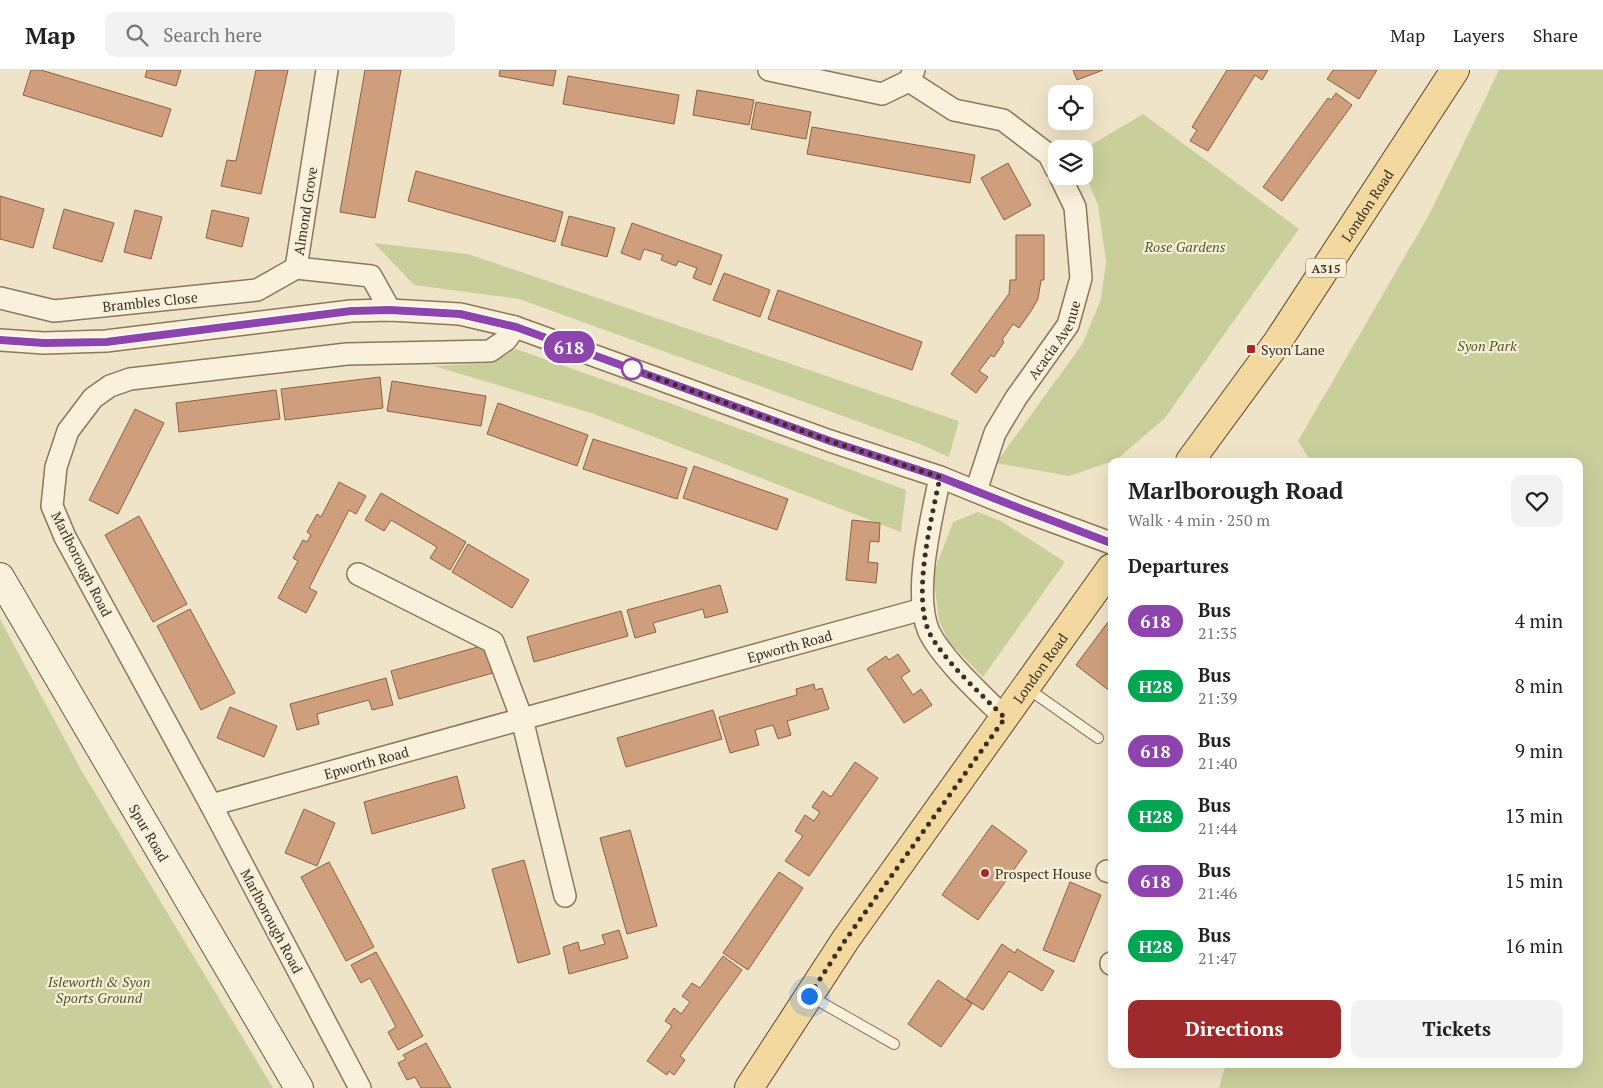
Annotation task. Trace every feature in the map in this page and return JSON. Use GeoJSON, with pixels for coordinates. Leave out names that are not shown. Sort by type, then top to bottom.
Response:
{"type":"FeatureCollection","features":[{"type":"Feature","properties":{"kind":"main road","name":"London Road"},"geometry":{"type":"LineString","coordinates":[[1192,458],[1278,341],[1455,70]]}},
{"type":"Feature","properties":{"kind":"main road","name":"London Road"},"geometry":{"type":"LineString","coordinates":[[749,1088],[846,939],[1108,572]]}},
{"type":"Feature","properties":{"kind":"main road","name":"Spur Road"},"geometry":{"type":"LineString","coordinates":[[0,577],[299,1088]]}},
{"type":"Feature","properties":{"kind":"street","name":"Almond Grove"},"geometry":{"type":"LineString","coordinates":[[327,70],[296,268],[371,276],[390,310]]}},
{"type":"Feature","properties":{"kind":"street"},"geometry":{"type":"LineString","coordinates":[[769,70],[882,94],[911,75],[954,110],[1003,120],[1048,154]]}},
{"type":"Feature","properties":{"kind":"street","name":"Acacia Avenue"},"geometry":{"type":"LineString","coordinates":[[976,491],[995,434],[1016,398],[1068,325],[1081,278],[1076,207],[1065,185]]}},
{"type":"Feature","properties":{"kind":"street","name":"Brambles Close"},"geometry":{"type":"LineString","coordinates":[[0,298],[54,311],[257,290],[296,268]]}},
{"type":"Feature","properties":{"kind":"street"},"geometry":{"type":"LineString","coordinates":[[0,340],[44,343],[106,342],[351,311],[390,310],[460,314],[516,327],[830,441],[940,477],[1108,542]]}},
{"type":"Feature","properties":{"kind":"street","name":"Marlborough Road"},"geometry":{"type":"LineString","coordinates":[[360,1088],[212,805],[65,537],[52,506],[56,467],[68,430],[93,398],[110,386],[130,379],[347,354],[490,351],[506,340],[516,327]]}},
{"type":"Feature","properties":{"kind":"street"},"geometry":{"type":"LineString","coordinates":[[940,477],[926,546],[923,610],[929,631],[944,655],[1005,718]]}},
{"type":"Feature","properties":{"kind":"street"},"geometry":{"type":"LineString","coordinates":[[358,574],[493,642],[522,718],[565,896]]}},
{"type":"Feature","properties":{"kind":"street","name":"Epworth Road"},"geometry":{"type":"LineString","coordinates":[[212,805],[522,718],[923,610]]}},
{"type":"Feature","properties":{"kind":"lane"},"geometry":{"type":"LineString","coordinates":[[1026,688],[1098,738]]}},
{"type":"Feature","properties":{"kind":"lane"},"geometry":{"type":"LineString","coordinates":[[809,996],[894,1044]]}},
{"type":"Feature","properties":{"kind":"green space","name":"Syon Park"},"geometry":{"type":"Polygon","coordinates":[[[1499,70],[1603,70],[1603,1088],[1219,1088],[1225,1068],[1583,1068],[1583,458],[1309,458],[1298,441],[1430,213],[1499,70]]]}},
{"type":"Feature","properties":{"kind":"green space","name":"Rose Gardens"},"geometry":{"type":"Polygon","coordinates":[[[1143,114],[1299,229],[1165,418],[1118,458],[1108,458],[1108,463],[1069,476],[996,463],[1083,343],[1101,299],[1106,262],[1098,205],[1090,185],[1093,185],[1093,144],[1143,114]]]}},
{"type":"Feature","properties":{"kind":"green space"},"geometry":{"type":"Polygon","coordinates":[[[374,243],[468,254],[959,421],[949,457],[920,444],[519,299],[414,285],[374,243]]]}},
{"type":"Feature","properties":{"kind":"green space"},"geometry":{"type":"Polygon","coordinates":[[[516,349],[906,490],[901,532],[594,414],[434,366],[493,363],[516,349]]]}},
{"type":"Feature","properties":{"kind":"green space"},"geometry":{"type":"Polygon","coordinates":[[[978,512],[1001,521],[1065,562],[983,677],[949,642],[939,621],[933,574],[953,522],[978,512]]]}},
{"type":"Feature","properties":{"kind":"green space","name":"Isleworth & Syon Sports Ground"},"geometry":{"type":"Polygon","coordinates":[[[0,619],[80,768],[273,1088],[0,1088],[0,619]]]}},
{"type":"Feature","properties":{"kind":"building"},"geometry":{"type":"Polygon","coordinates":[[[31,70],[41,70],[171,109],[162,137],[23,95],[31,70]]]}},
{"type":"Feature","properties":{"kind":"building"},"geometry":{"type":"Polygon","coordinates":[[[147,70],[181,70],[176,86],[145,77],[147,70]]]}},
{"type":"Feature","properties":{"kind":"building"},"geometry":{"type":"Polygon","coordinates":[[[256,70],[288,70],[261,194],[221,186],[227,160],[236,161],[256,70]]]}},
{"type":"Feature","properties":{"kind":"building"},"geometry":{"type":"Polygon","coordinates":[[[365,70],[401,70],[375,218],[340,212],[365,70]]]}},
{"type":"Feature","properties":{"kind":"building"},"geometry":{"type":"Polygon","coordinates":[[[500,70],[556,70],[553,86],[499,76],[500,70]]]}},
{"type":"Feature","properties":{"kind":"building"},"geometry":{"type":"Polygon","coordinates":[[[1073,70],[1103,70],[1077,80],[1073,70]]]}},
{"type":"Feature","properties":{"kind":"building"},"geometry":{"type":"Polygon","coordinates":[[[1227,70],[1268,70],[1262,80],[1255,75],[1208,151],[1190,141],[1197,130],[1192,127],[1227,70]]]}},
{"type":"Feature","properties":{"kind":"building"},"geometry":{"type":"Polygon","coordinates":[[[1333,70],[1377,70],[1359,99],[1327,79],[1333,70]]]}},
{"type":"Feature","properties":{"kind":"building"},"geometry":{"type":"Polygon","coordinates":[[[568,76],[679,95],[674,124],[563,104],[568,76]]]}},
{"type":"Feature","properties":{"kind":"building"},"geometry":{"type":"Polygon","coordinates":[[[697,90],[754,100],[749,125],[693,115],[697,90]]]}},
{"type":"Feature","properties":{"kind":"building"},"geometry":{"type":"Polygon","coordinates":[[[1336,93],[1352,105],[1282,201],[1263,187],[1328,98],[1331,100],[1336,93]]]}},
{"type":"Feature","properties":{"kind":"building"},"geometry":{"type":"Polygon","coordinates":[[[756,102],[811,112],[806,139],[751,129],[756,102]]]}},
{"type":"Feature","properties":{"kind":"building"},"geometry":{"type":"Polygon","coordinates":[[[812,127],[975,155],[970,183],[807,154],[812,127]]]}},
{"type":"Feature","properties":{"kind":"building"},"geometry":{"type":"Polygon","coordinates":[[[1008,163],[1031,205],[1004,220],[981,178],[1008,163]]]}},
{"type":"Feature","properties":{"kind":"building"},"geometry":{"type":"Polygon","coordinates":[[[416,171],[563,212],[555,242],[408,201],[416,171]]]}},
{"type":"Feature","properties":{"kind":"building"},"geometry":{"type":"Polygon","coordinates":[[[0,196],[44,209],[33,248],[0,239],[0,196]]]}},
{"type":"Feature","properties":{"kind":"building"},"geometry":{"type":"Polygon","coordinates":[[[64,209],[114,223],[102,262],[53,248],[64,209]]]}},
{"type":"Feature","properties":{"kind":"building"},"geometry":{"type":"Polygon","coordinates":[[[135,210],[162,217],[151,259],[124,252],[135,210]]]}},
{"type":"Feature","properties":{"kind":"building"},"geometry":{"type":"Polygon","coordinates":[[[212,210],[249,218],[242,247],[206,238],[212,210]]]}},
{"type":"Feature","properties":{"kind":"building"},"geometry":{"type":"Polygon","coordinates":[[[569,216],[615,228],[607,257],[561,245],[569,216]]]}},
{"type":"Feature","properties":{"kind":"building"},"geometry":{"type":"Polygon","coordinates":[[[632,223],[722,255],[711,285],[693,278],[697,268],[678,261],[676,266],[661,260],[663,255],[644,249],[640,260],[621,253],[632,223]]]}},
{"type":"Feature","properties":{"kind":"building"},"geometry":{"type":"Polygon","coordinates":[[[1016,235],[1044,235],[1044,280],[1041,280],[1038,299],[1019,328],[1013,324],[1002,340],[1004,342],[994,357],[991,355],[979,371],[988,377],[976,393],[951,374],[1009,295],[1010,280],[1016,280],[1016,235]]]}},
{"type":"Feature","properties":{"kind":"building"},"geometry":{"type":"Polygon","coordinates":[[[724,273],[770,290],[760,317],[713,300],[724,273]]]}},
{"type":"Feature","properties":{"kind":"building"},"geometry":{"type":"Polygon","coordinates":[[[778,290],[922,342],[912,370],[768,319],[778,290]]]}},
{"type":"Feature","properties":{"kind":"building"},"geometry":{"type":"Polygon","coordinates":[[[380,377],[383,408],[285,420],[281,389],[380,377]]]}},
{"type":"Feature","properties":{"kind":"building"},"geometry":{"type":"Polygon","coordinates":[[[392,381],[486,396],[481,426],[387,411],[392,381]]]}},
{"type":"Feature","properties":{"kind":"building"},"geometry":{"type":"Polygon","coordinates":[[[276,390],[280,419],[179,432],[176,403],[276,390]]]}},
{"type":"Feature","properties":{"kind":"building"},"geometry":{"type":"Polygon","coordinates":[[[498,403],[588,435],[577,466],[487,434],[498,403]]]}},
{"type":"Feature","properties":{"kind":"building"},"geometry":{"type":"Polygon","coordinates":[[[135,409],[164,423],[118,514],[89,500],[135,409]]]}},
{"type":"Feature","properties":{"kind":"building"},"geometry":{"type":"Polygon","coordinates":[[[593,439],[687,468],[677,499],[583,469],[593,439]]]}},
{"type":"Feature","properties":{"kind":"building"},"geometry":{"type":"Polygon","coordinates":[[[694,466],[788,499],[777,530],[683,498],[694,466]]]}},
{"type":"Feature","properties":{"kind":"building"},"geometry":{"type":"Polygon","coordinates":[[[339,482],[366,496],[356,514],[349,510],[309,588],[317,592],[306,613],[278,598],[298,561],[293,558],[303,540],[307,542],[311,535],[307,532],[317,514],[321,517],[339,482]]]}},
{"type":"Feature","properties":{"kind":"building"},"geometry":{"type":"Polygon","coordinates":[[[381,493],[466,542],[450,570],[430,558],[437,547],[391,520],[384,531],[365,520],[381,493]]]}},
{"type":"Feature","properties":{"kind":"building"},"geometry":{"type":"Polygon","coordinates":[[[139,516],[187,604],[153,622],[105,535],[139,516]]]}},
{"type":"Feature","properties":{"kind":"building"},"geometry":{"type":"Polygon","coordinates":[[[852,520],[880,523],[879,542],[870,541],[868,562],[878,563],[876,583],[846,580],[852,520]]]}},
{"type":"Feature","properties":{"kind":"building"},"geometry":{"type":"Polygon","coordinates":[[[468,544],[529,580],[512,608],[452,572],[468,544]]]}},
{"type":"Feature","properties":{"kind":"building"},"geometry":{"type":"Polygon","coordinates":[[[720,585],[728,612],[705,618],[703,609],[653,623],[656,632],[635,638],[627,610],[720,585]]]}},
{"type":"Feature","properties":{"kind":"building"},"geometry":{"type":"Polygon","coordinates":[[[190,609],[235,693],[201,710],[157,626],[190,609]]]}},
{"type":"Feature","properties":{"kind":"building"},"geometry":{"type":"Polygon","coordinates":[[[621,611],[628,636],[534,662],[527,637],[621,611]]]}},
{"type":"Feature","properties":{"kind":"building"},"geometry":{"type":"Polygon","coordinates":[[[1108,622],[1108,690],[1076,665],[1108,622]]]}},
{"type":"Feature","properties":{"kind":"building"},"geometry":{"type":"Polygon","coordinates":[[[485,645],[493,673],[399,699],[391,671],[485,645]]]}},
{"type":"Feature","properties":{"kind":"building"},"geometry":{"type":"Polygon","coordinates":[[[898,654],[910,671],[901,677],[913,695],[921,689],[932,705],[904,723],[867,669],[886,656],[889,660],[898,654]]]}},
{"type":"Feature","properties":{"kind":"building"},"geometry":{"type":"Polygon","coordinates":[[[386,678],[393,705],[372,710],[369,700],[317,714],[319,724],[297,730],[290,704],[386,678]]]}},
{"type":"Feature","properties":{"kind":"building"},"geometry":{"type":"Polygon","coordinates":[[[814,684],[815,690],[822,688],[829,709],[787,721],[791,735],[778,739],[773,725],[755,730],[759,745],[730,753],[719,717],[797,695],[796,689],[814,684]]]}},
{"type":"Feature","properties":{"kind":"building"},"geometry":{"type":"Polygon","coordinates":[[[230,707],[277,726],[264,757],[217,738],[230,707]]]}},
{"type":"Feature","properties":{"kind":"building"},"geometry":{"type":"Polygon","coordinates":[[[713,710],[722,739],[626,767],[617,738],[713,710]]]}},
{"type":"Feature","properties":{"kind":"building"},"geometry":{"type":"Polygon","coordinates":[[[855,762],[878,778],[809,876],[785,861],[803,836],[795,831],[805,815],[814,821],[820,812],[812,807],[823,791],[831,797],[855,762]]]}},
{"type":"Feature","properties":{"kind":"building"},"geometry":{"type":"Polygon","coordinates":[[[457,776],[465,808],[372,834],[364,802],[457,776]]]}},
{"type":"Feature","properties":{"kind":"building"},"geometry":{"type":"Polygon","coordinates":[[[304,809],[335,823],[317,866],[285,853],[304,809]]]}},
{"type":"Feature","properties":{"kind":"building","name":"Prospect House"},"geometry":{"type":"Polygon","coordinates":[[[992,825],[1027,851],[978,920],[942,895],[992,825]]]}},
{"type":"Feature","properties":{"kind":"building"},"geometry":{"type":"Polygon","coordinates":[[[630,830],[657,926],[627,934],[600,838],[630,830]]]}},
{"type":"Feature","properties":{"kind":"building"},"geometry":{"type":"Polygon","coordinates":[[[524,860],[550,954],[518,963],[492,869],[524,860]]]}},
{"type":"Feature","properties":{"kind":"building"},"geometry":{"type":"Polygon","coordinates":[[[329,862],[374,947],[346,961],[301,877],[329,862]]]}},
{"type":"Feature","properties":{"kind":"building"},"geometry":{"type":"Polygon","coordinates":[[[779,872],[803,888],[748,970],[723,953],[779,872]]]}},
{"type":"Feature","properties":{"kind":"building"},"geometry":{"type":"Polygon","coordinates":[[[1070,882],[1101,895],[1074,962],[1043,950],[1070,882]]]}},
{"type":"Feature","properties":{"kind":"building"},"geometry":{"type":"Polygon","coordinates":[[[619,930],[628,958],[569,974],[563,947],[578,942],[580,951],[605,944],[602,935],[619,930]]]}},
{"type":"Feature","properties":{"kind":"building"},"geometry":{"type":"Polygon","coordinates":[[[1002,944],[1015,953],[1017,949],[1054,971],[1042,991],[1009,971],[983,1010],[966,999],[1002,944]]]}},
{"type":"Feature","properties":{"kind":"building"},"geometry":{"type":"Polygon","coordinates":[[[376,952],[423,1036],[398,1050],[388,1032],[396,1027],[370,978],[361,983],[351,965],[376,952]]]}},
{"type":"Feature","properties":{"kind":"building"},"geometry":{"type":"Polygon","coordinates":[[[723,956],[742,970],[680,1056],[685,1060],[674,1075],[669,1071],[667,1075],[647,1061],[672,1026],[665,1021],[674,1008],[681,1014],[690,1002],[682,996],[692,983],[700,988],[723,956]]]}},
{"type":"Feature","properties":{"kind":"building"},"geometry":{"type":"Polygon","coordinates":[[[938,980],[972,1004],[941,1047],[908,1024],[938,980]]]}},
{"type":"Feature","properties":{"kind":"building"},"geometry":{"type":"Polygon","coordinates":[[[426,1043],[451,1088],[421,1088],[415,1077],[407,1080],[398,1063],[406,1059],[403,1055],[426,1043]]]}},
{"type":"Feature","properties":{"kind":"bus line","name":"618"},"geometry":{"type":"LineString","coordinates":[[0,340],[44,343],[106,342],[351,311],[390,310],[460,314],[516,327],[830,441],[940,477],[1108,542]]}},
{"type":"Feature","properties":{"kind":"place","name":"Syon Lane"},"geometry":{"type":"Point","coordinates":[1251,349]}},
{"type":"Feature","properties":{"kind":"place","name":"Prospect House"},"geometry":{"type":"Point","coordinates":[985,873]}},
{"type":"Feature","properties":{"kind":"route"},"geometry":{"type":"LineString","coordinates":[[632,369],[624,366],[830,441],[940,477],[926,546],[923,610],[929,631],[944,655],[1005,718],[846,939],[809,996]]}}]}
